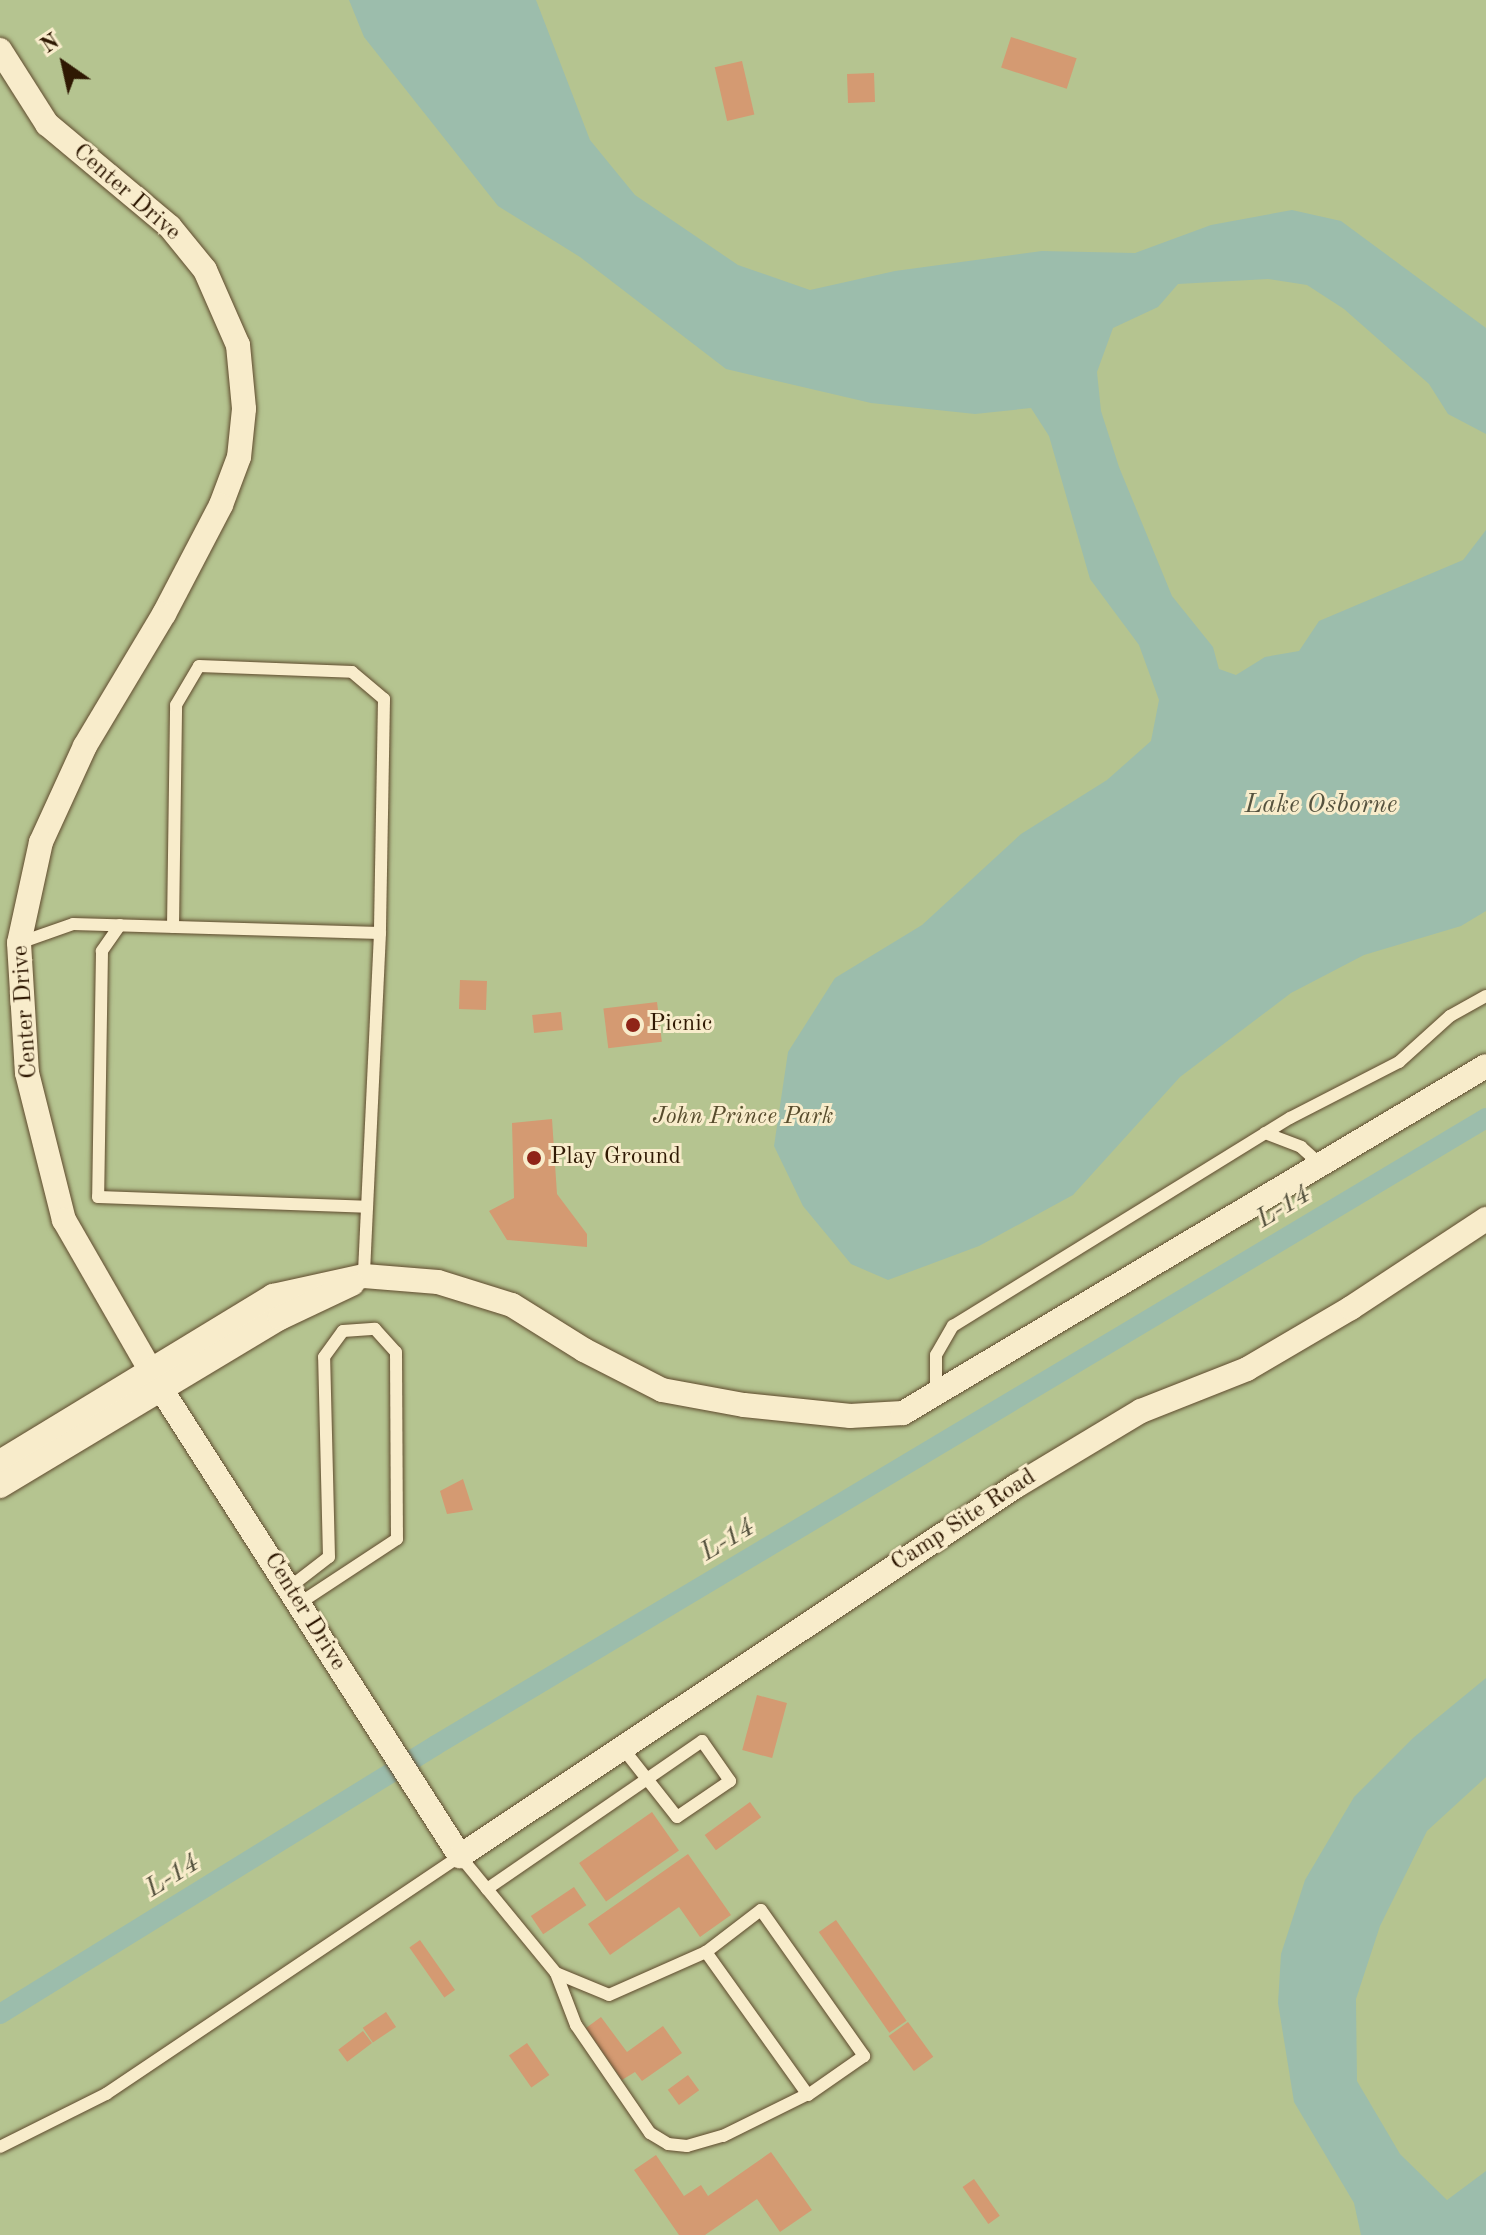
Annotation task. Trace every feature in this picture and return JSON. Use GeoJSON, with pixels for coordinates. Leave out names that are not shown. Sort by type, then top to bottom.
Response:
{"type":"FeatureCollection","features":[{"type":"Feature","properties":{"kind":"street","name":"Center Drive"},"geometry":{"type":"LineString","coordinates":[[0,50],[47,124],[170,227],[205,270],[238,345],[244,409],[239,457],[221,505],[164,614],[85,746],[41,842],[19,943],[27,1073],[64,1220],[163,1392],[295,1595],[374,1729],[460,1856]]}},
{"type":"Feature","properties":{"kind":"street"},"geometry":{"type":"LineString","coordinates":[[0,1462],[273,1296],[364,1276],[438,1282],[512,1305],[584,1350],[662,1390],[850,1416],[903,1413],[1486,1066]]}},
{"type":"Feature","properties":{"kind":"street","name":"Camp Site Road"},"geometry":{"type":"LineString","coordinates":[[460,1856],[1016,1486],[1141,1411],[1247,1369],[1351,1308],[1486,1219]]}},
{"type":"Feature","properties":{"kind":"street"},"geometry":{"type":"LineString","coordinates":[[0,1486],[163,1392],[280,1318],[339,1294],[364,1276]]}},
{"type":"Feature","properties":{"kind":"lane"},"geometry":{"type":"LineString","coordinates":[[173,927],[176,705],[199,666],[352,672],[384,699],[380,933],[364,1276]]}},
{"type":"Feature","properties":{"kind":"lane"},"geometry":{"type":"LineString","coordinates":[[19,943],[73,924],[380,933]]}},
{"type":"Feature","properties":{"kind":"lane"},"geometry":{"type":"LineString","coordinates":[[120,925],[102,951],[98,1197],[367,1207]]}},
{"type":"Feature","properties":{"kind":"lane"},"geometry":{"type":"LineString","coordinates":[[937,1395],[936,1355],[953,1326],[1265,1133],[1399,1062],[1450,1016],[1486,996]]}},
{"type":"Feature","properties":{"kind":"lane"},"geometry":{"type":"LineString","coordinates":[[1265,1133],[1301,1147],[1321,1165]]}},
{"type":"Feature","properties":{"kind":"lane"},"geometry":{"type":"LineString","coordinates":[[375,1329],[396,1352],[397,1539],[295,1595],[329,1557],[324,1357],[343,1331],[375,1329]]}},
{"type":"Feature","properties":{"kind":"lane"},"geometry":{"type":"LineString","coordinates":[[487,1889],[647,1779],[702,1741],[730,1781],[677,1817],[647,1779],[621,1746]]}},
{"type":"Feature","properties":{"kind":"lane"},"geometry":{"type":"LineString","coordinates":[[0,2147],[106,2094],[460,1856],[556,1973],[576,2025],[650,2133],[668,2144],[687,2146],[723,2136],[808,2094],[864,2056],[761,1910],[706,1952],[609,1995],[556,1973]]}},
{"type":"Feature","properties":{"kind":"lane"},"geometry":{"type":"LineString","coordinates":[[706,1952],[808,2094]]}},
{"type":"Feature","properties":{"kind":"green space","name":"John Prince Park"},"geometry":{"type":"Polygon","coordinates":[[[0,0],[1486,0],[1486,2235],[0,2235],[0,0]]]}},
{"type":"Feature","properties":{"kind":"water","name":"Lake Osborne"},"geometry":{"type":"Polygon","coordinates":[[[349,0],[536,0],[590,140],[635,195],[738,265],[810,290],[895,271],[1042,251],[1135,253],[1211,225],[1292,210],[1341,221],[1486,328],[1486,434],[1448,414],[1429,384],[1344,309],[1307,285],[1268,279],[1178,284],[1158,307],[1113,328],[1097,372],[1101,411],[1119,467],[1172,596],[1213,647],[1219,669],[1236,675],[1265,657],[1299,651],[1319,621],[1463,560],[1486,530],[1486,911],[1461,926],[1364,955],[1291,993],[1180,1077],[1073,1195],[979,1246],[888,1280],[851,1264],[803,1206],[774,1146],[788,1052],[835,978],[922,925],[1021,834],[1107,780],[1151,741],[1159,700],[1139,645],[1090,579],[1049,436],[1031,408],[975,414],[871,403],[726,369],[580,257],[498,206],[364,37],[349,0]]]}},
{"type":"Feature","properties":{"kind":"water"},"geometry":{"type":"Polygon","coordinates":[[[1486,1678],[1486,1777],[1427,1831],[1380,1926],[1356,1999],[1357,2081],[1400,2154],[1447,2200],[1486,2171],[1486,2235],[1361,2235],[1354,2203],[1294,2102],[1278,2003],[1281,1954],[1305,1880],[1354,1797],[1413,1738],[1486,1678]]]}},
{"type":"Feature","properties":{"kind":"building"},"geometry":{"type":"Polygon","coordinates":[[[1011,37],[1077,58],[1067,89],[1001,67],[1011,37]]]}},
{"type":"Feature","properties":{"kind":"building"},"geometry":{"type":"Polygon","coordinates":[[[742,61],[754,115],[727,121],[715,67],[742,61]]]}},
{"type":"Feature","properties":{"kind":"building"},"geometry":{"type":"Polygon","coordinates":[[[874,73],[875,102],[848,103],[847,74],[874,73]]]}},
{"type":"Feature","properties":{"kind":"building"},"geometry":{"type":"Polygon","coordinates":[[[460,980],[487,981],[486,1010],[459,1009],[460,980]]]}},
{"type":"Feature","properties":{"kind":"building","name":"Picnic"},"geometry":{"type":"Polygon","coordinates":[[[657,1002],[662,1042],[608,1048],[603,1009],[657,1002]]]}},
{"type":"Feature","properties":{"kind":"building"},"geometry":{"type":"Polygon","coordinates":[[[561,1012],[563,1030],[534,1033],[532,1015],[561,1012]]]}},
{"type":"Feature","properties":{"kind":"building","name":"Play Ground"},"geometry":{"type":"Polygon","coordinates":[[[552,1119],[557,1194],[587,1234],[587,1247],[507,1240],[489,1211],[514,1198],[512,1123],[552,1119]]]}},
{"type":"Feature","properties":{"kind":"building"},"geometry":{"type":"Polygon","coordinates":[[[463,1479],[473,1510],[447,1514],[440,1491],[463,1479]]]}},
{"type":"Feature","properties":{"kind":"building"},"geometry":{"type":"Polygon","coordinates":[[[757,1695],[787,1703],[772,1758],[742,1750],[757,1695]]]}},
{"type":"Feature","properties":{"kind":"building"},"geometry":{"type":"Polygon","coordinates":[[[750,1802],[761,1817],[716,1850],[705,1835],[750,1802]]]}},
{"type":"Feature","properties":{"kind":"building"},"geometry":{"type":"Polygon","coordinates":[[[652,1812],[679,1851],[606,1902],[579,1863],[652,1812]]]}},
{"type":"Feature","properties":{"kind":"building"},"geometry":{"type":"Polygon","coordinates":[[[688,1854],[731,1915],[700,1937],[679,1907],[610,1955],[588,1924],[688,1854]]]}},
{"type":"Feature","properties":{"kind":"building"},"geometry":{"type":"Polygon","coordinates":[[[574,1887],[586,1905],[543,1934],[531,1916],[574,1887]]]}},
{"type":"Feature","properties":{"kind":"building"},"geometry":{"type":"Polygon","coordinates":[[[836,1920],[907,2021],[889,2033],[819,1932],[836,1920]]]}},
{"type":"Feature","properties":{"kind":"building"},"geometry":{"type":"Polygon","coordinates":[[[420,1940],[455,1990],[444,1997],[409,1947],[420,1940]]]}},
{"type":"Feature","properties":{"kind":"building"},"geometry":{"type":"Polygon","coordinates":[[[386,2012],[396,2027],[373,2043],[363,2028],[386,2012]]]}},
{"type":"Feature","properties":{"kind":"building"},"geometry":{"type":"Polygon","coordinates":[[[601,2017],[627,2052],[663,2026],[682,2053],[642,2081],[635,2072],[622,2080],[586,2028],[601,2017]]]}},
{"type":"Feature","properties":{"kind":"building"},"geometry":{"type":"Polygon","coordinates":[[[908,2022],[933,2057],[914,2071],[889,2036],[908,2022]]]}},
{"type":"Feature","properties":{"kind":"building"},"geometry":{"type":"Polygon","coordinates":[[[363,2031],[372,2043],[347,2062],[338,2050],[363,2031]]]}},
{"type":"Feature","properties":{"kind":"building"},"geometry":{"type":"Polygon","coordinates":[[[527,2043],[549,2075],[531,2088],[509,2056],[527,2043]]]}},
{"type":"Feature","properties":{"kind":"building"},"geometry":{"type":"Polygon","coordinates":[[[688,2075],[699,2090],[679,2105],[668,2090],[688,2075]]]}},
{"type":"Feature","properties":{"kind":"building"},"geometry":{"type":"Polygon","coordinates":[[[771,2152],[812,2210],[780,2232],[757,2199],[705,2235],[679,2235],[634,2170],[656,2155],[684,2196],[701,2185],[708,2196],[771,2152]]]}},
{"type":"Feature","properties":{"kind":"building"},"geometry":{"type":"Polygon","coordinates":[[[974,2179],[1000,2216],[988,2224],[963,2187],[974,2179]]]}},
{"type":"Feature","properties":{"kind":"waterway","name":"L-14"},"geometry":{"type":"LineString","coordinates":[[0,2014],[436,1745],[1486,1118]]}},
{"type":"Feature","properties":{"kind":"place","name":"Picnic"},"geometry":{"type":"Point","coordinates":[633,1025]}},
{"type":"Feature","properties":{"kind":"place","name":"Play Ground"},"geometry":{"type":"Point","coordinates":[534,1158]}}]}
